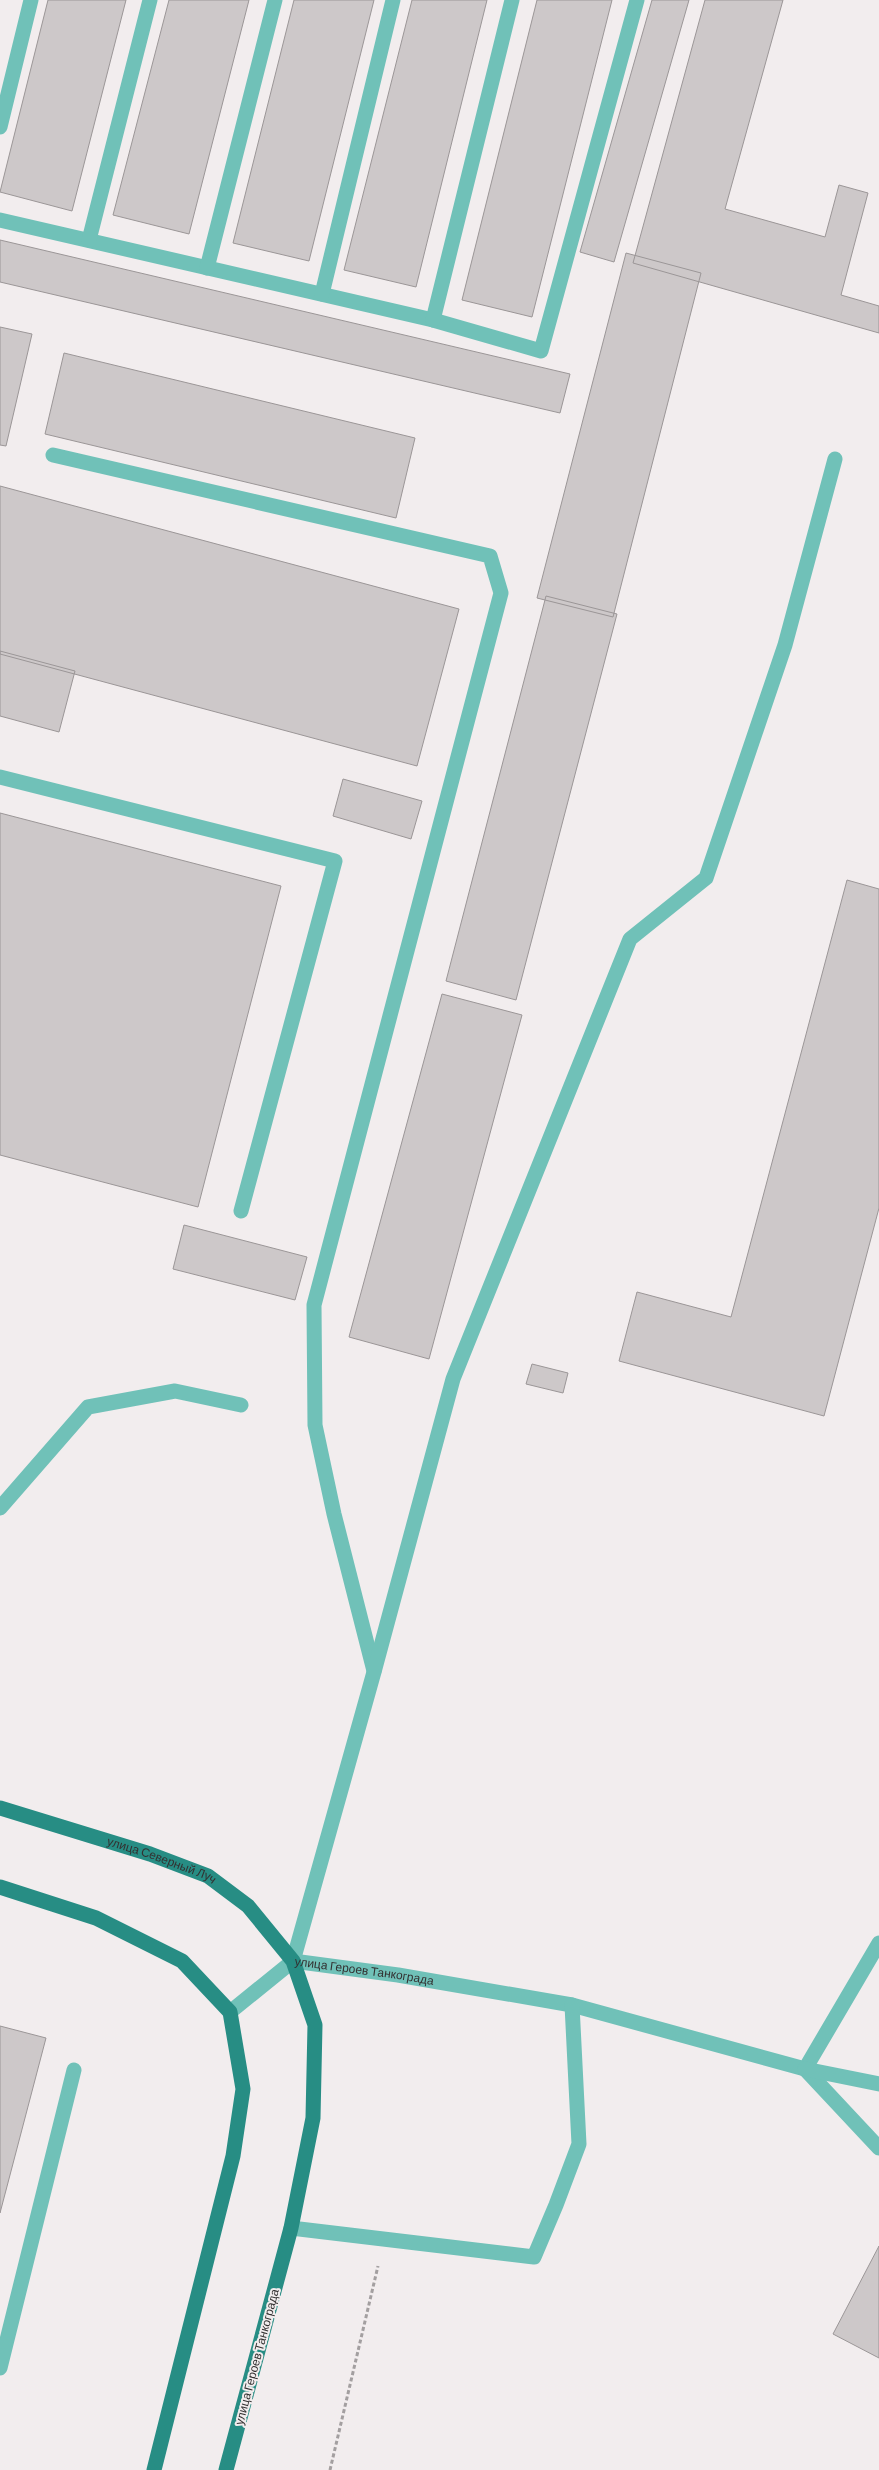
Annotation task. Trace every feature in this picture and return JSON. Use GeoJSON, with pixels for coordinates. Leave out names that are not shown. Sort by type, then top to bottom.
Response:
{"type":"FeatureCollection","features":[{"type":"Feature","properties":{"kind":"main road","name":"улица Северный Луч"},"geometry":{"type":"LineString","coordinates":[[0,1808],[150,1854],[208,1876],[248,1906],[293,1960]]}},
{"type":"Feature","properties":{"kind":"main road"},"geometry":{"type":"LineString","coordinates":[[0,1887],[96,1918],[182,1961],[230,2012],[243,2089],[233,2156],[154,2470]]}},
{"type":"Feature","properties":{"kind":"main road","name":"улица Героев Танкограда"},"geometry":{"type":"LineString","coordinates":[[226,2470],[291,2228],[313,2118],[315,2024],[293,1960]]}},
{"type":"Feature","properties":{"kind":"street"},"geometry":{"type":"LineString","coordinates":[[0,127],[31,0]]}},
{"type":"Feature","properties":{"kind":"street"},"geometry":{"type":"LineString","coordinates":[[89,240],[150,0]]}},
{"type":"Feature","properties":{"kind":"street"},"geometry":{"type":"LineString","coordinates":[[207,268],[275,0]]}},
{"type":"Feature","properties":{"kind":"street"},"geometry":{"type":"LineString","coordinates":[[322,294],[393,0]]}},
{"type":"Feature","properties":{"kind":"street"},"geometry":{"type":"LineString","coordinates":[[433,320],[512,0]]}},
{"type":"Feature","properties":{"kind":"street"},"geometry":{"type":"LineString","coordinates":[[0,220],[433,320],[541,351],[637,0]]}},
{"type":"Feature","properties":{"kind":"street"},"geometry":{"type":"LineString","coordinates":[[53,455],[490,556],[500,592],[314,1305],[315,1425],[334,1514],[374,1672]]}},
{"type":"Feature","properties":{"kind":"street"},"geometry":{"type":"LineString","coordinates":[[230,2012],[293,1960],[374,1672],[453,1379],[630,939],[706,878],[785,645],[835,459]]}},
{"type":"Feature","properties":{"kind":"street"},"geometry":{"type":"LineString","coordinates":[[0,777],[335,861],[241,1211]]}},
{"type":"Feature","properties":{"kind":"street"},"geometry":{"type":"LineString","coordinates":[[0,1508],[88,1407],[175,1391],[241,1406]]}},
{"type":"Feature","properties":{"kind":"street"},"geometry":{"type":"LineString","coordinates":[[879,1943],[805,2069],[879,2148]]}},
{"type":"Feature","properties":{"kind":"street","name":"улица Героев Танкограда"},"geometry":{"type":"LineString","coordinates":[[293,1960],[398,1975],[572,2005],[805,2069],[879,2084]]}},
{"type":"Feature","properties":{"kind":"street"},"geometry":{"type":"LineString","coordinates":[[291,2228],[534,2257],[556,2205],[578,2144],[572,2005]]}},
{"type":"Feature","properties":{"kind":"street"},"geometry":{"type":"LineString","coordinates":[[0,2368],[74,2070]]}},
{"type":"Feature","properties":{"kind":"path"},"geometry":{"type":"LineString","coordinates":[[330,2470],[384,2239]]}},
{"type":"Feature","properties":{"kind":"building"},"geometry":{"type":"Polygon","coordinates":[[[48,0],[126,0],[72,211],[0,192],[48,0]]]}},
{"type":"Feature","properties":{"kind":"building"},"geometry":{"type":"Polygon","coordinates":[[[169,0],[249,0],[189,234],[113,215],[169,0]]]}},
{"type":"Feature","properties":{"kind":"building"},"geometry":{"type":"Polygon","coordinates":[[[294,0],[374,0],[309,261],[233,243],[294,0]]]}},
{"type":"Feature","properties":{"kind":"building"},"geometry":{"type":"Polygon","coordinates":[[[412,0],[487,0],[416,287],[344,270],[412,0]]]}},
{"type":"Feature","properties":{"kind":"building"},"geometry":{"type":"Polygon","coordinates":[[[537,0],[612,0],[532,317],[462,300],[537,0]]]}},
{"type":"Feature","properties":{"kind":"building"},"geometry":{"type":"Polygon","coordinates":[[[652,0],[689,0],[614,262],[580,252],[652,0]]]}},
{"type":"Feature","properties":{"kind":"building"},"geometry":{"type":"Polygon","coordinates":[[[705,0],[783,0],[725,209],[825,237],[839,185],[868,193],[841,295],[879,306],[879,333],[633,263],[705,0]]]}},
{"type":"Feature","properties":{"kind":"building"},"geometry":{"type":"Polygon","coordinates":[[[0,240],[570,374],[560,413],[0,282],[0,240]]]}},
{"type":"Feature","properties":{"kind":"building"},"geometry":{"type":"Polygon","coordinates":[[[626,253],[701,273],[613,617],[537,598],[626,253]]]}},
{"type":"Feature","properties":{"kind":"building"},"geometry":{"type":"Polygon","coordinates":[[[0,327],[32,334],[6,446],[0,445],[0,327]]]}},
{"type":"Feature","properties":{"kind":"building"},"geometry":{"type":"Polygon","coordinates":[[[64,353],[415,438],[396,518],[45,434],[64,353]]]}},
{"type":"Feature","properties":{"kind":"building"},"geometry":{"type":"Polygon","coordinates":[[[0,486],[459,609],[417,766],[0,654],[0,486]]]}},
{"type":"Feature","properties":{"kind":"building"},"geometry":{"type":"Polygon","coordinates":[[[546,596],[617,614],[516,1000],[446,981],[546,596]]]}},
{"type":"Feature","properties":{"kind":"building"},"geometry":{"type":"Polygon","coordinates":[[[0,651],[75,671],[59,732],[0,716],[0,651]]]}},
{"type":"Feature","properties":{"kind":"building"},"geometry":{"type":"Polygon","coordinates":[[[343,779],[422,801],[411,839],[333,816],[343,779]]]}},
{"type":"Feature","properties":{"kind":"building"},"geometry":{"type":"Polygon","coordinates":[[[0,813],[281,886],[198,1207],[0,1155],[0,813]]]}},
{"type":"Feature","properties":{"kind":"building"},"geometry":{"type":"Polygon","coordinates":[[[847,880],[879,889],[879,1208],[824,1416],[619,1361],[637,1292],[731,1317],[847,880]]]}},
{"type":"Feature","properties":{"kind":"building"},"geometry":{"type":"Polygon","coordinates":[[[442,994],[522,1015],[429,1359],[349,1337],[442,994]]]}},
{"type":"Feature","properties":{"kind":"building"},"geometry":{"type":"Polygon","coordinates":[[[184,1225],[307,1257],[295,1300],[173,1269],[184,1225]]]}},
{"type":"Feature","properties":{"kind":"building"},"geometry":{"type":"Polygon","coordinates":[[[532,1364],[568,1373],[563,1393],[526,1384],[532,1364]]]}},
{"type":"Feature","properties":{"kind":"building"},"geometry":{"type":"Polygon","coordinates":[[[0,2026],[46,2038],[0,2213],[0,2026]]]}},
{"type":"Feature","properties":{"kind":"building"},"geometry":{"type":"Polygon","coordinates":[[[879,2246],[879,2358],[833,2334],[879,2246]]]}}]}
